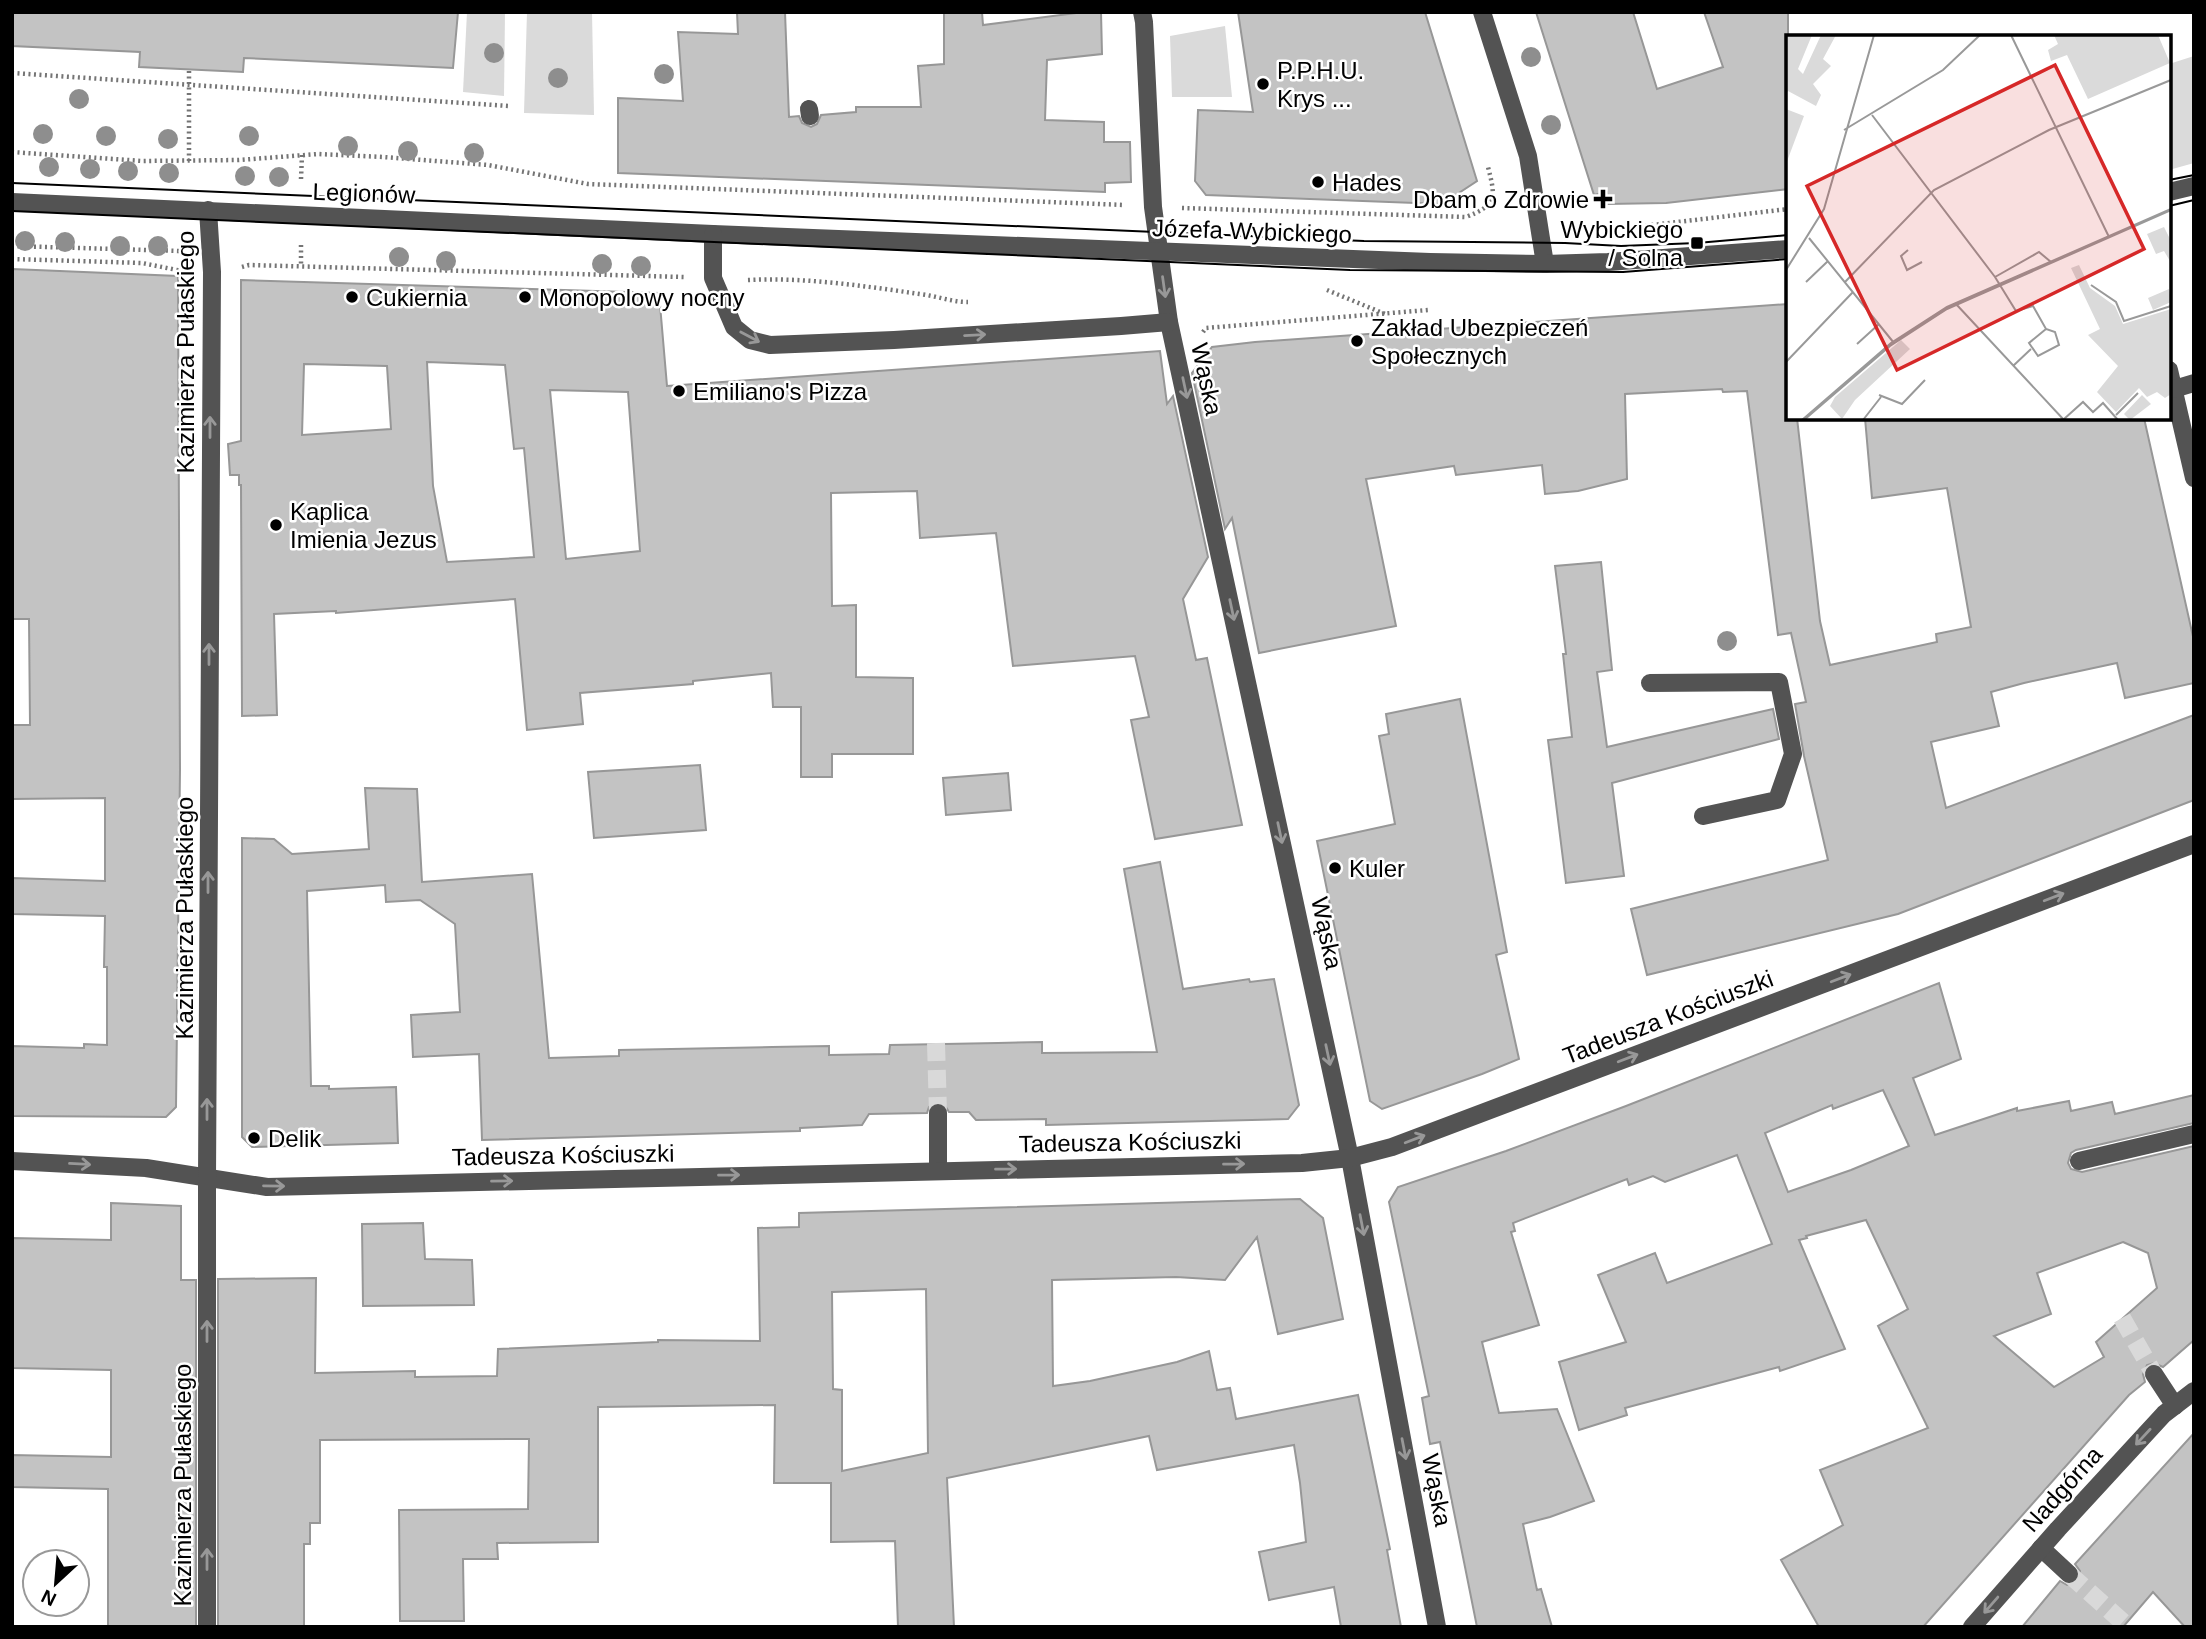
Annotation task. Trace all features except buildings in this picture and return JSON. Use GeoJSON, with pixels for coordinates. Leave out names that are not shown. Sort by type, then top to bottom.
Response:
{"type":"FeatureCollection","features":[{"type":"Feature","properties":{"kind":"street","name":"Wąska"},"geometry":{"type":"LineString","coordinates":[[1142,12],[1153,207],[1169,321],[1350,1158],[1437,1627]]}},
{"type":"Feature","properties":{"kind":"street"},"geometry":{"type":"LineString","coordinates":[[1482,12],[1528,156],[1545,264]]}},
{"type":"Feature","properties":{"kind":"street"},"geometry":{"type":"LineString","coordinates":[[2171,192],[2194,186]]}},
{"type":"Feature","properties":{"kind":"street","name":"Legionów"},"geometry":{"type":"LineString","coordinates":[[12,202],[713,234]]}},
{"type":"Feature","properties":{"kind":"street","name":"Kazimierza Pułaskiego"},"geometry":{"type":"LineString","coordinates":[[207,1627],[212,272],[208,210]]}},
{"type":"Feature","properties":{"kind":"street"},"geometry":{"type":"LineString","coordinates":[[713,234],[713,278],[725,310],[734,327],[750,340],[770,345],[934,338],[1169,321]]}},
{"type":"Feature","properties":{"kind":"street","name":"Józefa Wybickiego"},"geometry":{"type":"LineString","coordinates":[[713,234],[1319,258],[1545,264],[1633,261],[1786,249]]}},
{"type":"Feature","properties":{"kind":"street"},"geometry":{"type":"LineString","coordinates":[[2171,378],[2194,478]]}},
{"type":"Feature","properties":{"kind":"street"},"geometry":{"type":"LineString","coordinates":[[2174,389],[2194,383]]}},
{"type":"Feature","properties":{"kind":"street"},"geometry":{"type":"LineString","coordinates":[[1650,683],[1779,682],[1793,754],[1777,800],[1703,816]]}},
{"type":"Feature","properties":{"kind":"street","name":"Tadeusza Kościuszki"},"geometry":{"type":"LineString","coordinates":[[12,1161],[146,1168],[267,1187],[1302,1163],[1350,1158],[1392,1147],[2194,844]]}},
{"type":"Feature","properties":{"kind":"street"},"geometry":{"type":"LineString","coordinates":[[937,1112],[938,1170]]}},
{"type":"Feature","properties":{"kind":"street"},"geometry":{"type":"LineString","coordinates":[[2079,1161],[2194,1134]]}},
{"type":"Feature","properties":{"kind":"street"},"geometry":{"type":"LineString","coordinates":[[2154,1374],[2175,1406]]}},
{"type":"Feature","properties":{"kind":"street","name":"Nadgórna"},"geometry":{"type":"LineString","coordinates":[[1972,1627],[2164,1414],[2194,1391]]}},
{"type":"Feature","properties":{"kind":"street"},"geometry":{"type":"LineString","coordinates":[[2041,1548],[2069,1574]]}},
{"type":"Feature","properties":{"kind":"path"},"geometry":{"type":"LineString","coordinates":[[189,70],[189,161]]}},
{"type":"Feature","properties":{"kind":"path"},"geometry":{"type":"LineString","coordinates":[[12,73],[509,106]]}},
{"type":"Feature","properties":{"kind":"path"},"geometry":{"type":"LineString","coordinates":[[12,152],[142,161],[239,160],[318,154],[488,165],[588,184],[1466,218],[1490,205],[1493,188],[1488,167]]}},
{"type":"Feature","properties":{"kind":"path"},"geometry":{"type":"LineString","coordinates":[[302,155],[302,179]]}},
{"type":"Feature","properties":{"kind":"path"},"geometry":{"type":"LineString","coordinates":[[1629,227],[1786,209]]}},
{"type":"Feature","properties":{"kind":"path"},"geometry":{"type":"LineString","coordinates":[[301,244],[301,267]]}},
{"type":"Feature","properties":{"kind":"path"},"geometry":{"type":"LineString","coordinates":[[12,246],[186,251]]}},
{"type":"Feature","properties":{"kind":"path"},"geometry":{"type":"LineString","coordinates":[[12,258],[142,263],[183,271]]}},
{"type":"Feature","properties":{"kind":"path"},"geometry":{"type":"LineString","coordinates":[[234,269],[249,265],[664,277]]}},
{"type":"Feature","properties":{"kind":"path"},"geometry":{"type":"LineString","coordinates":[[736,281],[804,281],[971,302]]}},
{"type":"Feature","properties":{"kind":"path"},"geometry":{"type":"LineString","coordinates":[[1317,286],[1385,314]]}},
{"type":"Feature","properties":{"kind":"path"},"geometry":{"type":"LineString","coordinates":[[1175,344],[1194,341],[1206,328],[1428,310]]}},
{"type":"Feature","properties":{"kind":"shaded area"},"geometry":{"type":"Polygon","coordinates":[[[467,12],[505,12],[504,96],[463,92],[467,12]]]}},
{"type":"Feature","properties":{"kind":"shaded area"},"geometry":{"type":"Polygon","coordinates":[[[527,12],[592,12],[594,115],[524,113],[527,12]]]}},
{"type":"Feature","properties":{"kind":"shaded area"},"geometry":{"type":"Polygon","coordinates":[[[1225,26],[1232,97],[1172,97],[1170,36],[1225,26]]]}},
{"type":"Feature","properties":{"kind":"shaded area"},"geometry":{"type":"Polygon","coordinates":[[[2194,56],[2194,163],[2171,169],[2171,63],[2194,56]]]}},
{"type":"Feature","properties":{"kind":"tunnel"},"geometry":{"type":"LineString","coordinates":[[936,1043],[938,1113]]}},
{"type":"Feature","properties":{"kind":"tunnel"},"geometry":{"type":"LineString","coordinates":[[2122,1318],[2154,1374]]}},
{"type":"Feature","properties":{"kind":"tunnel"},"geometry":{"type":"LineString","coordinates":[[2069,1574],[2125,1624]]}},
{"type":"Feature","properties":{"kind":"tram line"},"geometry":{"type":"LineString","coordinates":[[2171,180],[2194,175]]}},
{"type":"Feature","properties":{"kind":"tram line"},"geometry":{"type":"LineString","coordinates":[[12,183],[1364,241],[1621,246],[1786,235]]}},
{"type":"Feature","properties":{"kind":"tram line"},"geometry":{"type":"LineString","coordinates":[[2171,206],[2194,200]]}},
{"type":"Feature","properties":{"kind":"tram line"},"geometry":{"type":"LineString","coordinates":[[12,211],[1350,270],[1623,272],[1786,259]]}},
{"type":"Feature","properties":{"kind":"place","name":"P.P.H.U. Krys ..."},"geometry":{"type":"Point","coordinates":[1263,84]}},
{"type":"Feature","properties":{"kind":"place","name":"Hades"},"geometry":{"type":"Point","coordinates":[1318,182]}},
{"type":"Feature","properties":{"kind":"place","name":"Dbam o Zdrowie"},"geometry":{"type":"Point","coordinates":[1603,199]}},
{"type":"Feature","properties":{"kind":"place","name":"Wybickiego / Solna"},"geometry":{"type":"Point","coordinates":[1697,243]}},
{"type":"Feature","properties":{"kind":"place","name":"Cukiernia"},"geometry":{"type":"Point","coordinates":[352,297]}},
{"type":"Feature","properties":{"kind":"place","name":"Monopolowy nocny"},"geometry":{"type":"Point","coordinates":[525,297]}},
{"type":"Feature","properties":{"kind":"place","name":"Zakład Ubezpieczeń Społecznych"},"geometry":{"type":"Point","coordinates":[1357,341]}},
{"type":"Feature","properties":{"kind":"place","name":"Emiliano's Pizza"},"geometry":{"type":"Point","coordinates":[679,391]}},
{"type":"Feature","properties":{"kind":"place","name":"Kaplica Imienia Jezus"},"geometry":{"type":"Point","coordinates":[276,525]}},
{"type":"Feature","properties":{"kind":"place","name":"Kuler"},"geometry":{"type":"Point","coordinates":[1335,868]}},
{"type":"Feature","properties":{"kind":"place","name":"Delik"},"geometry":{"type":"Point","coordinates":[254,1138]}}]}
